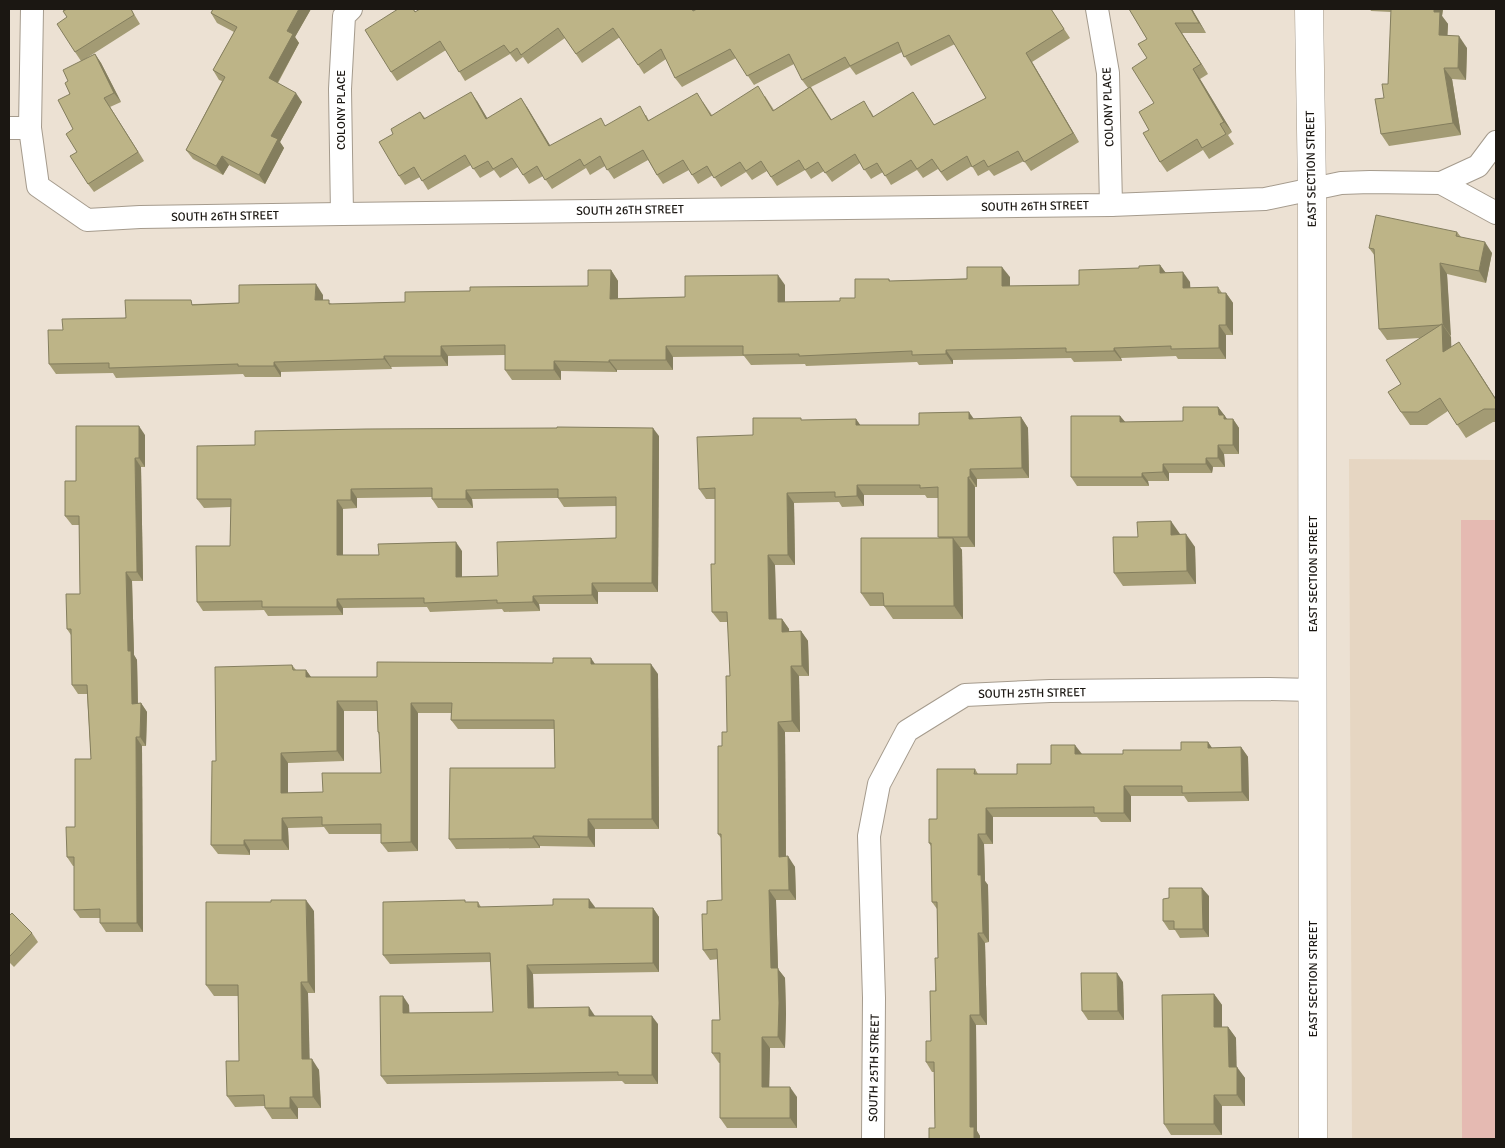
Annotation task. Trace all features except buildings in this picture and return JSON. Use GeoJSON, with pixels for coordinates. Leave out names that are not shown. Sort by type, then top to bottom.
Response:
{"type":"FeatureCollection","features":[{"type":"Feature","properties":{"kind":"street","name":"SOUTH 26TH STREET"},"geometry":{"type":"LineString","coordinates":[[32,9],[19,128],[38,186],[87,220],[140,217],[342,214],[1111,205],[1265,199],[1347,182],[1441,184]]}},
{"type":"Feature","properties":{"kind":"street","name":"COLONY PLACE"},"geometry":{"type":"LineString","coordinates":[[342,214],[340,89],[344,16],[351,9]]}},
{"type":"Feature","properties":{"kind":"street","name":"COLONY PLACE"},"geometry":{"type":"LineString","coordinates":[[1097,9],[1108,74],[1111,205]]}},
{"type":"Feature","properties":{"kind":"street","name":"EAST SECTION STREET"},"geometry":{"type":"LineString","coordinates":[[1309,9],[1312,189],[1314,690],[1313,1139]]}},
{"type":"Feature","properties":{"kind":"street"},"geometry":{"type":"LineString","coordinates":[[1441,184],[1478,166],[1496,142]]}},
{"type":"Feature","properties":{"kind":"street"},"geometry":{"type":"LineString","coordinates":[[1441,184],[1496,213]]}},
{"type":"Feature","properties":{"kind":"street","name":"SOUTH 25TH STREET"},"geometry":{"type":"LineString","coordinates":[[873,1139],[874,998],[869,836],[879,784],[907,731],[965,695],[1050,691],[1314,690]]}},
{"type":"Feature","properties":{"kind":"shaded area"},"geometry":{"type":"Polygon","coordinates":[[[1349,459],[1496,460],[1496,1139],[1352,1139],[1349,459]]]}},
{"type":"Feature","properties":{"kind":"shaded area"},"geometry":{"type":"Polygon","coordinates":[[[1461,520],[1496,520],[1496,1139],[1462,1139],[1461,520]]]}}]}
